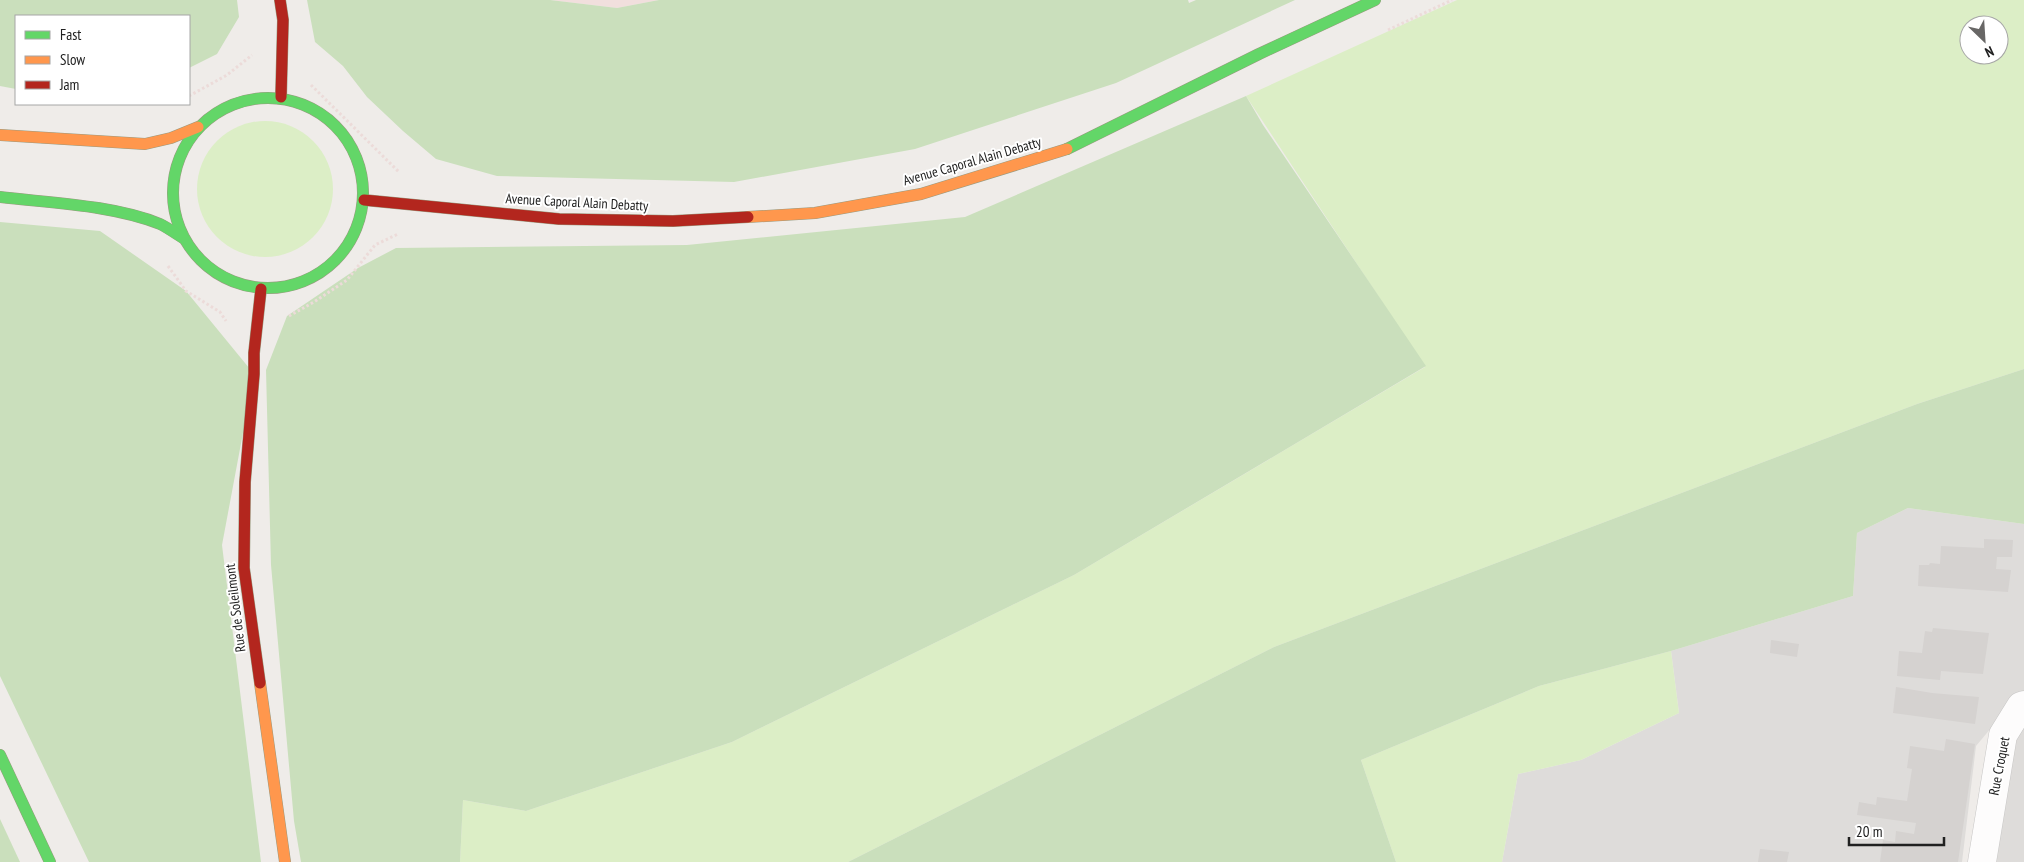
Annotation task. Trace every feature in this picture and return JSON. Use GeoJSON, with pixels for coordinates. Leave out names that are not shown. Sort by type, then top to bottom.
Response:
{"type":"FeatureCollection","features":[{"type":"Feature","properties":{"kind":"main road"},"geometry":{"type":"LineString","coordinates":[[280,0],[283,20],[281,97]]}},
{"type":"Feature","properties":{"kind":"main road","name":"Avenue Caporal Alain Debatty"},"geometry":{"type":"LineString","coordinates":[[364,200],[559,219],[673,221],[815,213],[921,194],[1072,147],[1259,54],[1375,0]]}},
{"type":"Feature","properties":{"kind":"main road"},"geometry":{"type":"LineString","coordinates":[[0,135],[145,144],[170,138],[198,127],[222,108],[251,98],[281,97],[309,105],[333,122],[352,144],[362,171],[364,200],[354,236],[331,266],[298,284],[261,289],[237,284],[216,274],[197,258],[183,238],[172,200],[177,161],[198,127]]}},
{"type":"Feature","properties":{"kind":"main road"},"geometry":{"type":"LineString","coordinates":[[0,198],[118,212],[162,225],[183,238]]}},
{"type":"Feature","properties":{"kind":"main road","name":"Rue de Soleilmont"},"geometry":{"type":"LineString","coordinates":[[261,289],[254,353],[245,482],[244,568],[285,862]]}},
{"type":"Feature","properties":{"kind":"main road"},"geometry":{"type":"LineString","coordinates":[[0,755],[50,862]]}},
{"type":"Feature","properties":{"kind":"street","name":"Rue Croquet"},"geometry":{"type":"LineString","coordinates":[[1982,862],[2003,735],[2021,706],[2024,705]]}},
{"type":"Feature","properties":{"kind":"path"},"geometry":{"type":"LineString","coordinates":[[190,95],[227,75],[257,51]]}},
{"type":"Feature","properties":{"kind":"path"},"geometry":{"type":"LineString","coordinates":[[309,84],[401,174]]}},
{"type":"Feature","properties":{"kind":"path"},"geometry":{"type":"LineString","coordinates":[[287,316],[314,302],[347,280],[376,245],[403,232]]}},
{"type":"Feature","properties":{"kind":"path"},"geometry":{"type":"LineString","coordinates":[[166,263],[186,290],[220,312],[230,326]]}},
{"type":"Feature","properties":{"kind":"shaded area"},"geometry":{"type":"Polygon","coordinates":[[[550,0],[659,0],[617,8],[550,0]]]}},
{"type":"Feature","properties":{"kind":"shaded area"},"geometry":{"type":"Polygon","coordinates":[[[1908,508],[2024,524],[2024,700],[2012,703],[1976,746],[1962,862],[1502,862],[1518,774],[1581,760],[1679,713],[1671,651],[1853,596],[1857,533],[1908,508]]]}},
{"type":"Feature","properties":{"kind":"shaded area"},"geometry":{"type":"Polygon","coordinates":[[[2024,728],[2024,862],[1985,862],[2000,750],[2024,728]]]}},
{"type":"Feature","properties":{"kind":"green space"},"geometry":{"type":"Polygon","coordinates":[[[0,0],[237,0],[239,17],[217,54],[190,68],[190,15],[15,15],[15,89],[0,86],[0,0]]]}},
{"type":"Feature","properties":{"kind":"green space"},"geometry":{"type":"Polygon","coordinates":[[[307,0],[550,0],[617,8],[659,0],[1188,0],[1189,3],[1196,0],[1295,0],[1116,83],[915,149],[734,182],[497,176],[436,159],[367,97],[343,66],[315,42],[307,0]]]}},
{"type":"Feature","properties":{"kind":"green space"},"geometry":{"type":"Polygon","coordinates":[[[1457,0],[2024,0],[2024,369],[1917,404],[1274,647],[848,862],[460,862],[463,800],[526,811],[732,742],[1074,575],[1425,367],[1246,96],[1457,0]]]}},
{"type":"Feature","properties":{"kind":"green space"},"geometry":{"type":"Polygon","coordinates":[[[1246,96],[1263,125],[1426,366],[1074,575],[732,742],[526,811],[463,800],[460,862],[301,862],[294,821],[271,565],[266,370],[287,316],[358,268],[396,248],[687,245],[965,217],[1246,96]]]}},
{"type":"Feature","properties":{"kind":"green space"},"geometry":{"type":"Polygon","coordinates":[[[265,121],[291,126],[313,141],[328,163],[333,189],[328,215],[313,237],[291,252],[265,257],[239,252],[217,237],[202,215],[197,189],[202,163],[217,141],[239,126],[265,121]]]}},
{"type":"Feature","properties":{"kind":"green space"},"geometry":{"type":"Polygon","coordinates":[[[0,222],[100,231],[186,291],[254,374],[222,545],[261,862],[89,862],[0,676],[0,222]]]}},
{"type":"Feature","properties":{"kind":"green space"},"geometry":{"type":"Polygon","coordinates":[[[2024,369],[2024,524],[1908,508],[1857,533],[1853,596],[1671,651],[1539,686],[1361,760],[1396,862],[848,862],[1274,647],[1917,404],[2024,369]]]}},
{"type":"Feature","properties":{"kind":"green space"},"geometry":{"type":"Polygon","coordinates":[[[1671,651],[1679,713],[1581,760],[1518,774],[1502,862],[1396,862],[1361,760],[1539,686],[1671,651]]]}},
{"type":"Feature","properties":{"kind":"green space"},"geometry":{"type":"Polygon","coordinates":[[[0,819],[20,862],[0,862],[0,819]]]}},
{"type":"Feature","properties":{"kind":"building"},"geometry":{"type":"Polygon","coordinates":[[[1984,539],[2013,540],[2012,557],[1997,557],[1996,569],[2011,570],[2008,592],[1918,586],[1919,565],[1940,564],[1941,546],[1984,548],[1984,539]]]}},
{"type":"Feature","properties":{"kind":"building"},"geometry":{"type":"Polygon","coordinates":[[[1933,628],[1989,633],[1983,674],[1941,671],[1940,680],[1897,676],[1899,651],[1922,653],[1925,631],[1932,632],[1933,628]]]}},
{"type":"Feature","properties":{"kind":"building"},"geometry":{"type":"Polygon","coordinates":[[[1771,640],[1799,644],[1797,657],[1770,653],[1771,640]]]}},
{"type":"Feature","properties":{"kind":"building"},"geometry":{"type":"Polygon","coordinates":[[[1896,687],[1932,693],[1979,697],[1975,724],[1893,713],[1896,687]]]}},
{"type":"Feature","properties":{"kind":"building"},"geometry":{"type":"Polygon","coordinates":[[[1946,739],[1975,744],[1958,862],[1880,862],[1883,840],[1895,842],[1896,831],[1914,834],[1916,823],[1857,815],[1859,802],[1876,805],[1877,797],[1907,801],[1912,769],[1907,768],[1910,746],[1944,751],[1946,739]]]}},
{"type":"Feature","properties":{"kind":"building"},"geometry":{"type":"Polygon","coordinates":[[[1760,849],[1789,852],[1787,862],[1758,862],[1760,849]]]}},
{"type":"Feature","properties":{"kind":"traffic: fast"},"geometry":{"type":"LineString","coordinates":[[1067,149],[1259,54],[1375,0]]}},
{"type":"Feature","properties":{"kind":"traffic: fast"},"geometry":{"type":"LineString","coordinates":[[277,98],[287,99],[313,109],[329,119],[342,132],[356,156],[362,174],[363,193],[362,212],[356,230],[342,254],[329,267],[305,281],[287,287],[259,288],[249,287],[223,277],[207,267],[194,254],[180,230],[174,212],[173,184],[174,174],[184,148],[194,132],[207,119],[231,105],[249,99],[277,98]]}},
{"type":"Feature","properties":{"kind":"traffic: fast"},"geometry":{"type":"LineString","coordinates":[[0,197],[81,206],[122,213],[160,224],[183,238]]}},
{"type":"Feature","properties":{"kind":"traffic: fast"},"geometry":{"type":"LineString","coordinates":[[0,755],[50,862]]}},
{"type":"Feature","properties":{"kind":"traffic: slow"},"geometry":{"type":"LineString","coordinates":[[0,135],[145,144],[171,138],[198,127]]}},
{"type":"Feature","properties":{"kind":"traffic: slow"},"geometry":{"type":"LineString","coordinates":[[748,217],[815,213],[921,194],[1067,149]]}},
{"type":"Feature","properties":{"kind":"traffic: slow"},"geometry":{"type":"LineString","coordinates":[[260,683],[285,862]]}},
{"type":"Feature","properties":{"kind":"traffic: jam"},"geometry":{"type":"LineString","coordinates":[[280,0],[283,20],[281,97]]}},
{"type":"Feature","properties":{"kind":"traffic: jam"},"geometry":{"type":"LineString","coordinates":[[364,200],[559,219],[673,221],[748,217]]}},
{"type":"Feature","properties":{"kind":"traffic: jam"},"geometry":{"type":"LineString","coordinates":[[260,683],[244,568],[245,482],[254,353],[261,289]]}}]}
